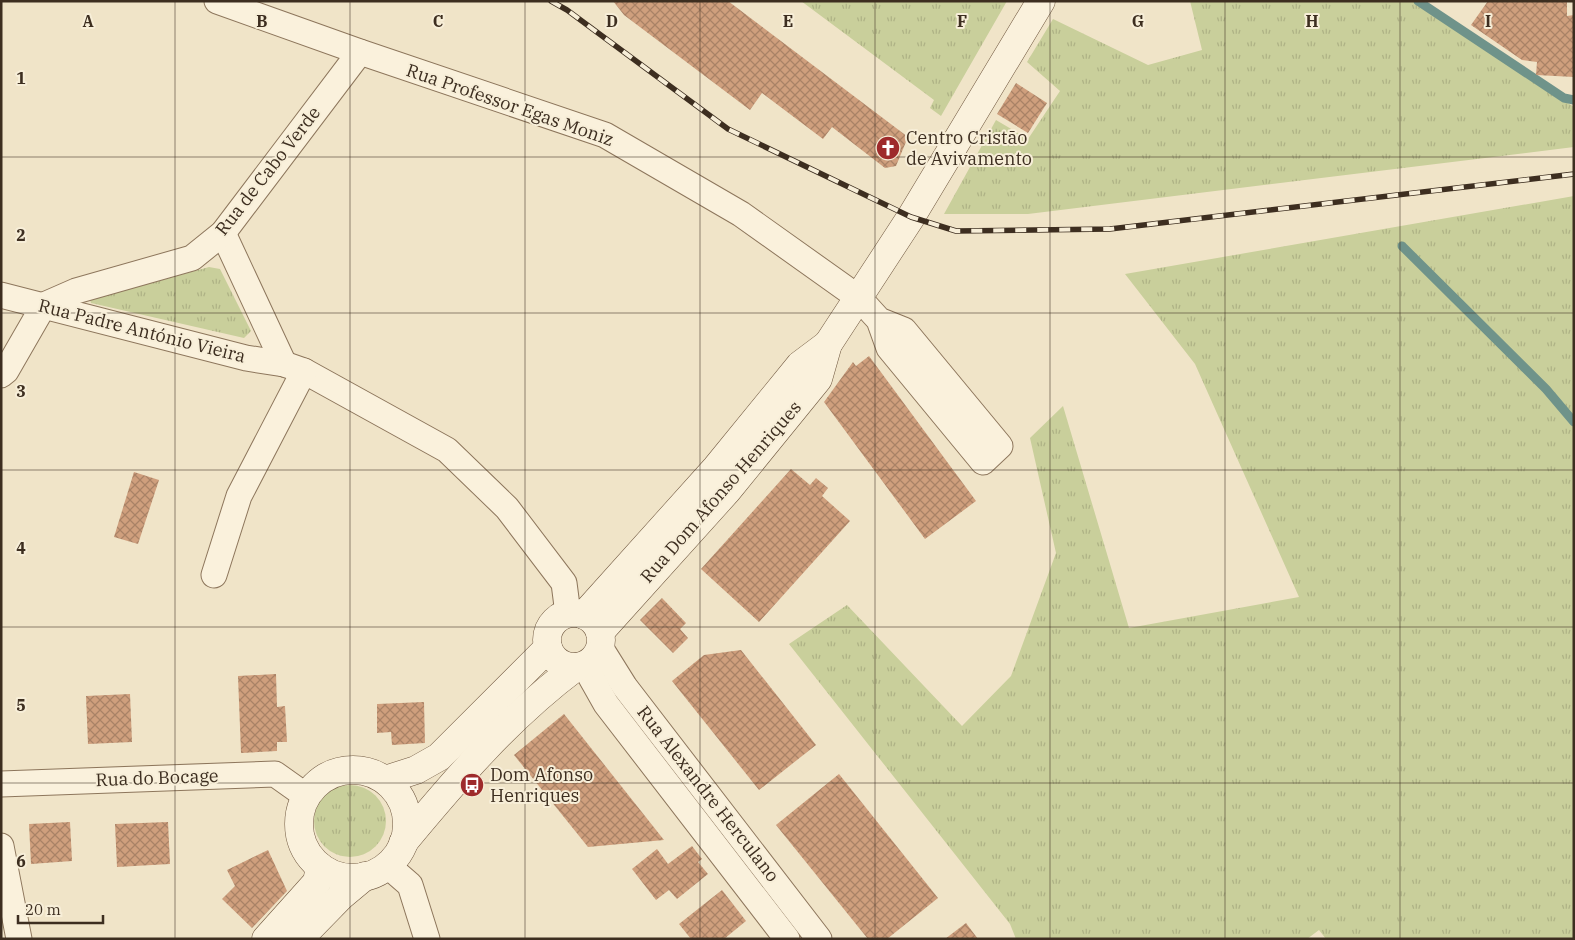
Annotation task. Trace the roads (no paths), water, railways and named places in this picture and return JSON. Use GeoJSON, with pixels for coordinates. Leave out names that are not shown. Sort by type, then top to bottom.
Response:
{"type":"FeatureCollection","features":[{"type":"Feature","properties":{"kind":"street","name":"Rua Professor Egas Moniz"},"geometry":{"type":"LineString","coordinates":[[217,1],[360,52],[605,135],[741,214],[859,298],[879,320],[889,348],[983,462],[1000,446],[904,330],[879,320]]}},
{"type":"Feature","properties":{"kind":"street","name":"Rua Dom Afonso Henriques"},"geometry":{"type":"LineString","coordinates":[[299,939],[376,871],[403,843],[457,777],[537,696],[585,640],[716,468],[800,365],[828,344],[911,217],[1041,1]]}},
{"type":"Feature","properties":{"kind":"street","name":"Rua de Cabo Verde"},"geometry":{"type":"LineString","coordinates":[[44,305],[76,291],[192,258],[223,233],[360,52]]}},
{"type":"Feature","properties":{"kind":"street","name":"Rua Padre António Vieira"},"geometry":{"type":"LineString","coordinates":[[223,233],[294,368]]}},
{"type":"Feature","properties":{"kind":"street","name":"Rua Padre António Vieira"},"geometry":{"type":"LineString","coordinates":[[1,295],[246,358],[294,368],[447,450],[507,508],[564,583],[585,640]]}},
{"type":"Feature","properties":{"kind":"street"},"geometry":{"type":"LineString","coordinates":[[1,375],[6,371],[44,305]]}},
{"type":"Feature","properties":{"kind":"street"},"geometry":{"type":"LineString","coordinates":[[214,575],[238,496],[294,368]]}},
{"type":"Feature","properties":{"kind":"street","name":"Rua Dom Afonso Henriques"},"geometry":{"type":"LineString","coordinates":[[548,648],[549,630],[554,622],[585,640]]}},
{"type":"Feature","properties":{"kind":"street"},"geometry":{"type":"LineString","coordinates":[[385,780],[416,770],[439,758],[548,648],[559,663],[585,640]]}},
{"type":"Feature","properties":{"kind":"street","name":"Rua Alexandre Herculano"},"geometry":{"type":"LineString","coordinates":[[585,640],[606,704],[787,939]]}},
{"type":"Feature","properties":{"kind":"street","name":"Rua Alexandre Herculano"},"geometry":{"type":"LineString","coordinates":[[585,640],[625,687],[819,939]]}},
{"type":"Feature","properties":{"kind":"street"},"geometry":{"type":"LineString","coordinates":[[403,843],[406,829],[402,802],[395,789],[372,772],[357,769],[342,770],[328,775],[315,784],[306,796],[299,818],[301,842],[309,856],[320,867],[342,877],[376,871],[410,885],[427,939]]}},
{"type":"Feature","properties":{"kind":"street","name":"Rua do Bocage"},"geometry":{"type":"LineString","coordinates":[[1,784],[275,774],[306,796]]}},
{"type":"Feature","properties":{"kind":"street"},"geometry":{"type":"LineString","coordinates":[[1,846],[20,939]]}},
{"type":"Feature","properties":{"kind":"street"},"geometry":{"type":"LineString","coordinates":[[266,939],[317,882],[320,867]]}},
{"type":"Feature","properties":{"kind":"waterway"},"geometry":{"type":"LineString","coordinates":[[1418,1],[1564,98],[1574,100]]}},
{"type":"Feature","properties":{"kind":"waterway"},"geometry":{"type":"LineString","coordinates":[[1402,246],[1546,389],[1574,422]]}},
{"type":"Feature","properties":{"kind":"railway"},"geometry":{"type":"LineString","coordinates":[[551,1],[567,10],[728,129],[911,217],[956,231],[1110,229],[1574,174]]}},
{"type":"Feature","properties":{"kind":"place","name":"Centro Cristão de Avivamento"},"geometry":{"type":"Point","coordinates":[888,148]}},
{"type":"Feature","properties":{"kind":"place","name":"Dom Afonso Henriques"},"geometry":{"type":"Point","coordinates":[472,785]}}]}
